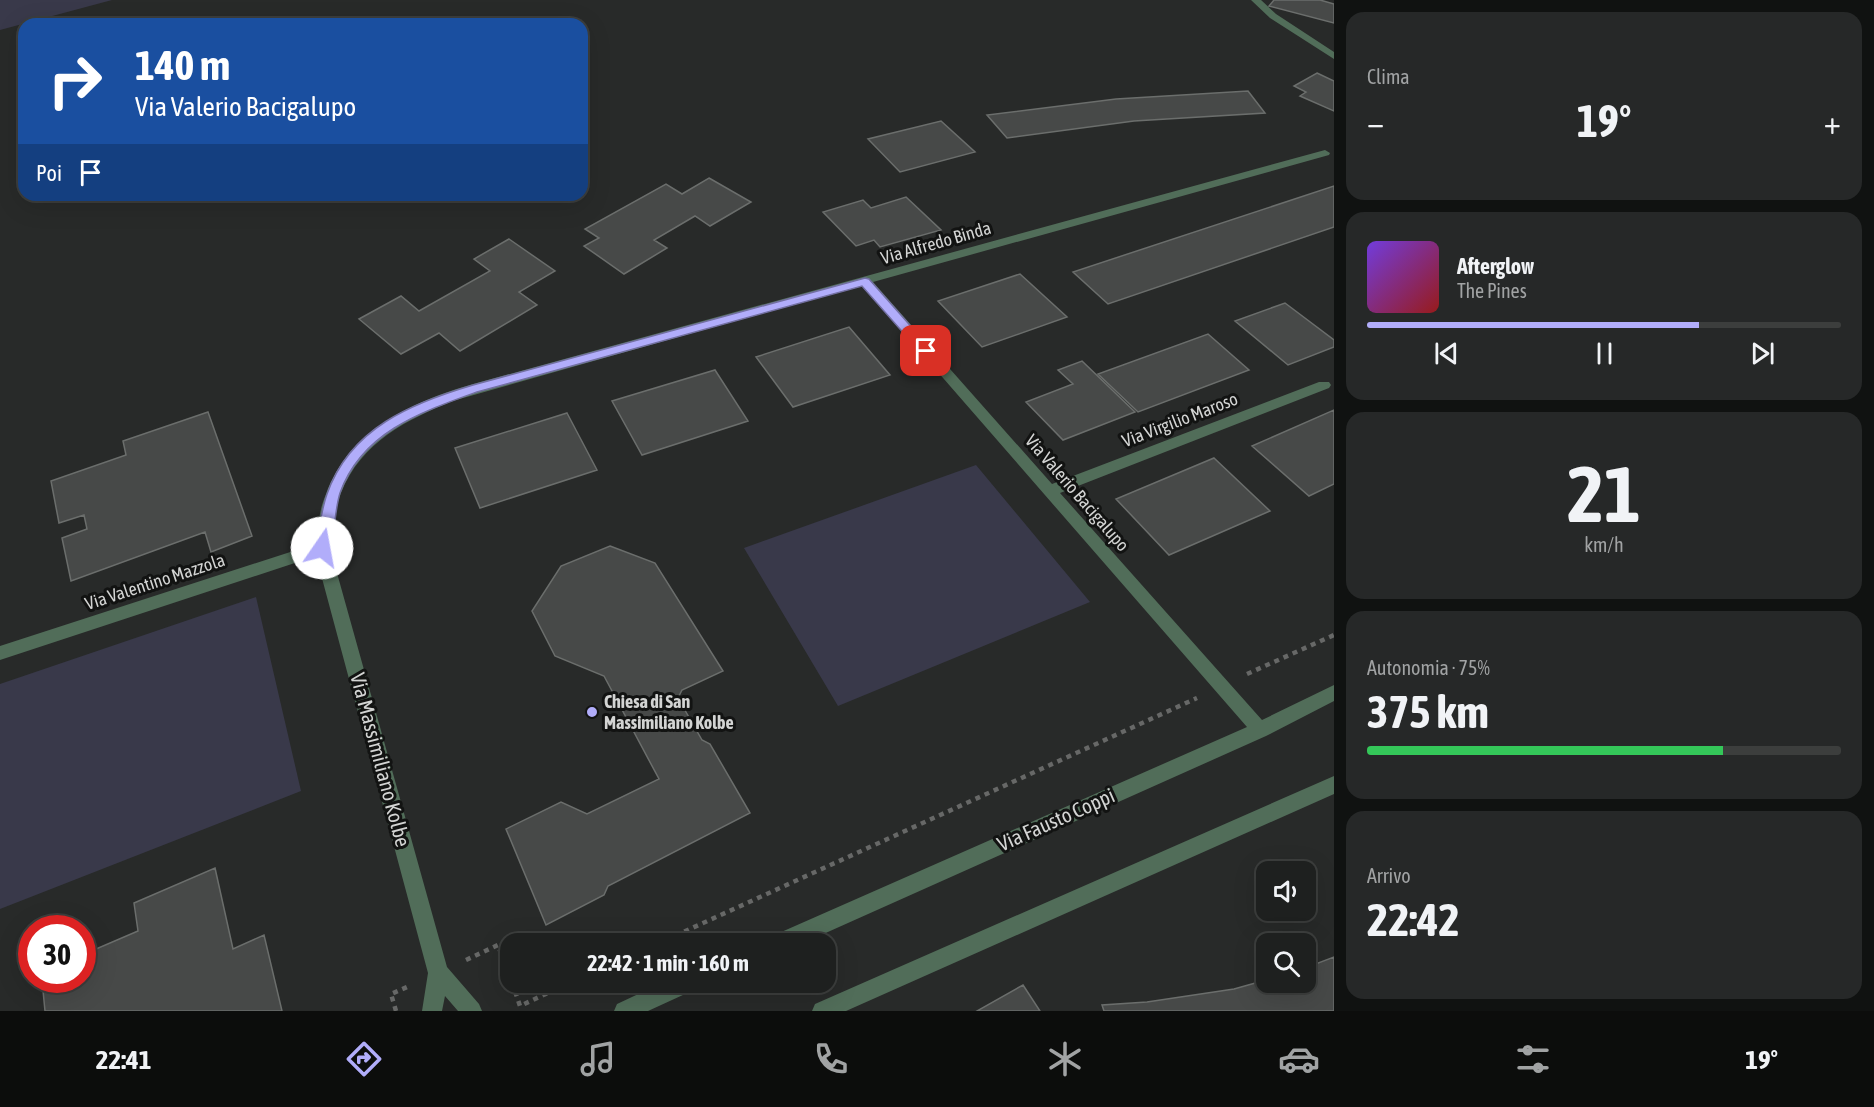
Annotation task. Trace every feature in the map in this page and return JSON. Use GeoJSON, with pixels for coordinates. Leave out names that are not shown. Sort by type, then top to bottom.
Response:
{"type":"FeatureCollection","features":[{"type":"Feature","properties":{"kind":"street"},"geometry":{"type":"LineString","coordinates":[[1256,0],[1273,16],[1334,56]]}},
{"type":"Feature","properties":{"kind":"street","name":"Via Alfredo Binda"},"geometry":{"type":"LineString","coordinates":[[322,548],[333,495],[346,467],[375,433],[415,409],[473,389],[1325,153]]}},
{"type":"Feature","properties":{"kind":"street","name":"Via Valerio Bacigalupo"},"geometry":{"type":"LineString","coordinates":[[865,282],[1260,730]]}},
{"type":"Feature","properties":{"kind":"street","name":"Via Virgilio Maroso"},"geometry":{"type":"LineString","coordinates":[[1050,491],[1323,385]]}},
{"type":"Feature","properties":{"kind":"street","name":"Via Valentino Mazzola"},"geometry":{"type":"LineString","coordinates":[[0,653],[322,548]]}},
{"type":"Feature","properties":{"kind":"street","name":"Via Massimiliano Kolbe"},"geometry":{"type":"LineString","coordinates":[[322,548],[438,973],[432,1011]]}},
{"type":"Feature","properties":{"kind":"street","name":"Via Fausto Coppi"},"geometry":{"type":"LineString","coordinates":[[802,933],[1260,730],[1334,693]]}},
{"type":"Feature","properties":{"kind":"street"},"geometry":{"type":"LineString","coordinates":[[822,1011],[1334,784]]}},
{"type":"Feature","properties":{"kind":"street","name":"Via Massimiliano Kolbe"},"geometry":{"type":"LineString","coordinates":[[438,973],[472,1011]]}},
{"type":"Feature","properties":{"kind":"street"},"geometry":{"type":"LineString","coordinates":[[624,1011],[664,993]]}},
{"type":"Feature","properties":{"kind":"path"},"geometry":{"type":"LineString","coordinates":[[681,933],[1334,635]]}},
{"type":"Feature","properties":{"kind":"path"},"geometry":{"type":"LineString","coordinates":[[516,993],[520,1006],[548,993]]}},
{"type":"Feature","properties":{"kind":"shaded area"},"geometry":{"type":"Polygon","coordinates":[[[0,0],[112,0],[45,18],[18,18],[18,25],[0,30],[0,0]]]}},
{"type":"Feature","properties":{"kind":"shaded area"},"geometry":{"type":"Polygon","coordinates":[[[976,465],[1090,602],[838,706],[744,548],[976,465]]]}},
{"type":"Feature","properties":{"kind":"shaded area"},"geometry":{"type":"Polygon","coordinates":[[[256,597],[301,791],[0,909],[0,684],[256,597]]]}},
{"type":"Feature","properties":{"kind":"building"},"geometry":{"type":"Polygon","coordinates":[[[1274,0],[1320,0],[1334,4],[1334,23],[1269,6],[1274,0]]]}},
{"type":"Feature","properties":{"kind":"building"},"geometry":{"type":"Polygon","coordinates":[[[1317,73],[1334,81],[1334,111],[1300,96],[1306,92],[1294,86],[1317,73]]]}},
{"type":"Feature","properties":{"kind":"building"},"geometry":{"type":"Polygon","coordinates":[[[1248,91],[1265,113],[1134,121],[1007,138],[987,115],[1116,99],[1248,91]]]}},
{"type":"Feature","properties":{"kind":"building"},"geometry":{"type":"Polygon","coordinates":[[[941,121],[975,152],[900,172],[868,139],[941,121]]]}},
{"type":"Feature","properties":{"kind":"building"},"geometry":{"type":"Polygon","coordinates":[[[709,178],[751,202],[710,226],[695,216],[654,240],[667,248],[624,274],[584,246],[599,238],[585,229],[666,184],[682,194],[709,178]]]}},
{"type":"Feature","properties":{"kind":"building"},"geometry":{"type":"Polygon","coordinates":[[[1334,186],[1334,227],[1108,304],[1073,272],[1334,186]]]}},
{"type":"Feature","properties":{"kind":"building"},"geometry":{"type":"Polygon","coordinates":[[[906,197],[941,230],[880,247],[874,240],[856,246],[823,212],[863,200],[871,208],[906,197]]]}},
{"type":"Feature","properties":{"kind":"building"},"geometry":{"type":"Polygon","coordinates":[[[509,239],[555,271],[519,292],[537,305],[460,351],[439,333],[401,354],[359,319],[401,296],[419,311],[490,271],[474,259],[509,239]]]}},
{"type":"Feature","properties":{"kind":"building"},"geometry":{"type":"Polygon","coordinates":[[[1020,274],[1067,317],[982,347],[938,301],[1020,274]]]}},
{"type":"Feature","properties":{"kind":"building"},"geometry":{"type":"Polygon","coordinates":[[[1285,303],[1334,340],[1334,347],[1288,365],[1235,321],[1285,303]]]}},
{"type":"Feature","properties":{"kind":"building"},"geometry":{"type":"Polygon","coordinates":[[[849,327],[890,375],[793,407],[756,357],[849,327]]]}},
{"type":"Feature","properties":{"kind":"building"},"geometry":{"type":"Polygon","coordinates":[[[1208,334],[1249,370],[1138,412],[1098,374],[1208,334]]]}},
{"type":"Feature","properties":{"kind":"building"},"geometry":{"type":"Polygon","coordinates":[[[1082,361],[1135,412],[1063,440],[1026,402],[1073,384],[1058,370],[1082,361]]]}},
{"type":"Feature","properties":{"kind":"building"},"geometry":{"type":"Polygon","coordinates":[[[715,370],[748,421],[642,455],[612,401],[715,370]]]}},
{"type":"Feature","properties":{"kind":"building"},"geometry":{"type":"Polygon","coordinates":[[[1334,410],[1334,484],[1309,496],[1252,446],[1334,410]]]}},
{"type":"Feature","properties":{"kind":"building"},"geometry":{"type":"Polygon","coordinates":[[[208,412],[252,536],[211,552],[205,532],[71,581],[62,538],[87,529],[84,515],[59,523],[51,481],[126,455],[123,441],[208,412]]]}},
{"type":"Feature","properties":{"kind":"building"},"geometry":{"type":"Polygon","coordinates":[[[567,413],[597,470],[480,508],[455,448],[567,413]]]}},
{"type":"Feature","properties":{"kind":"building"},"geometry":{"type":"Polygon","coordinates":[[[1214,458],[1270,511],[1169,555],[1116,499],[1214,458]]]}},
{"type":"Feature","properties":{"kind":"building"},"geometry":{"type":"Polygon","coordinates":[[[610,546],[655,563],[723,671],[682,690],[678,698],[702,740],[710,744],[750,813],[608,886],[604,895],[546,925],[506,829],[561,802],[587,814],[659,779],[604,676],[555,656],[532,611],[561,566],[610,546]]]}},
{"type":"Feature","properties":{"kind":"building"},"geometry":{"type":"Polygon","coordinates":[[[215,868],[233,949],[264,935],[282,1011],[45,1011],[43,993],[96,993],[96,949],[138,931],[134,903],[215,868]]]}},
{"type":"Feature","properties":{"kind":"building"},"geometry":{"type":"Polygon","coordinates":[[[1334,957],[1334,1011],[1104,1011],[1102,1005],[1147,1002],[1234,989],[1256,983],[1256,993],[1316,993],[1316,964],[1334,957]]]}},
{"type":"Feature","properties":{"kind":"building"},"geometry":{"type":"Polygon","coordinates":[[[1023,985],[1040,1011],[977,1011],[1023,985]]]}},
{"type":"Feature","properties":{"kind":"place","name":"Chiesa di San Massimiliano Kolbe"},"geometry":{"type":"Point","coordinates":[592,712]}},
{"type":"Feature","properties":{"kind":"route"},"geometry":{"type":"LineString","coordinates":[[322,548],[333,495],[346,467],[375,433],[415,409],[473,389],[865,282],[926,351]]}}]}
